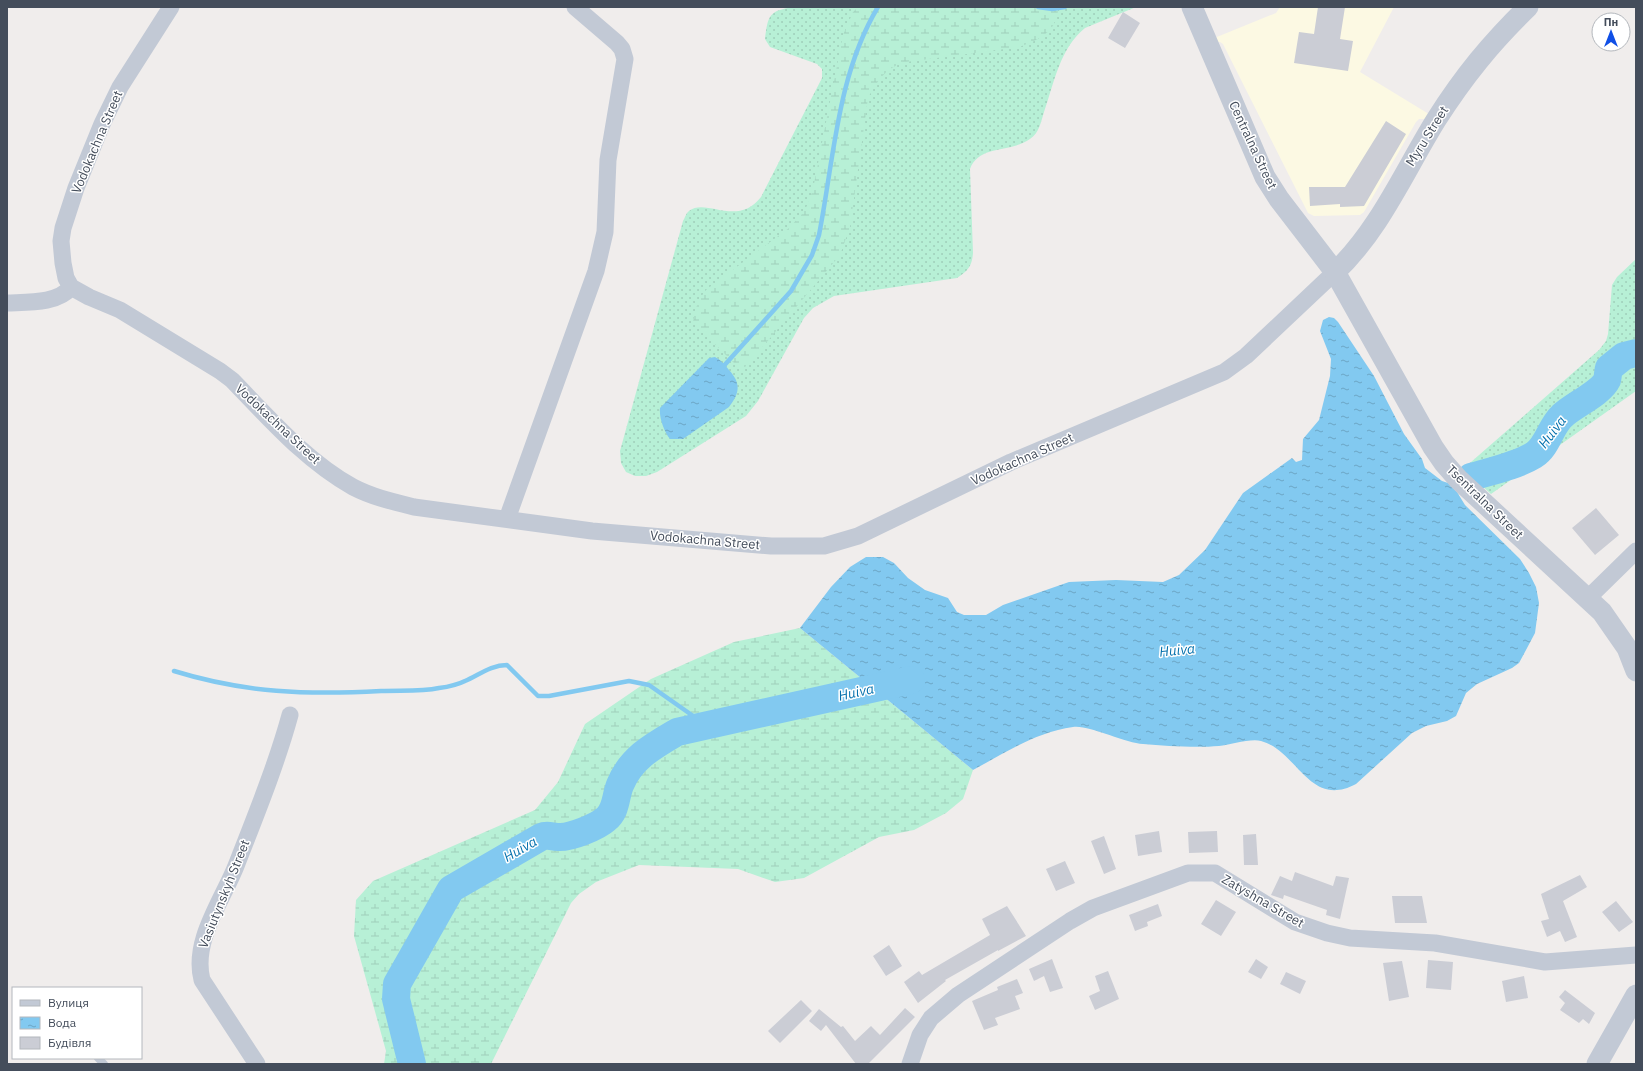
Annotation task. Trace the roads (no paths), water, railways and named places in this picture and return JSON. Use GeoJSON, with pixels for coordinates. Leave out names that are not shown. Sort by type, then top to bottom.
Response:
{"type":"FeatureCollection","features":[{"type":"Feature","properties":{"kind":"street","name":"Vodokachna Street"},"geometry":{"type":"LineString","coordinates":[[171,7],[120,88],[76,188],[63,228],[61,241],[64,271],[71,287],[89,297],[120,310],[220,371],[232,380],[307,454],[354,487],[391,501],[414,507],[592,531],[771,546],[824,546],[858,536],[1011,462],[1224,372],[1246,356],[1335,272]]}},
{"type":"Feature","properties":{"kind":"street"},"geometry":{"type":"LineString","coordinates":[[507,520],[596,271],[605,232],[608,160],[625,59],[622,49],[617,43],[575,7]]}},
{"type":"Feature","properties":{"kind":"street","name":"Centralna Street"},"geometry":{"type":"LineString","coordinates":[[1192,7],[1265,176],[1279,199],[1335,272]]}},
{"type":"Feature","properties":{"kind":"street","name":"Myru Street"},"geometry":{"type":"LineString","coordinates":[[1335,272],[1349,259],[1371,230],[1437,119],[1469,71],[1493,42],[1528,7]]}},
{"type":"Feature","properties":{"kind":"street","name":"Tsentralna Street"},"geometry":{"type":"LineString","coordinates":[[1335,272],[1433,447],[1444,463],[1458,479],[1588,598],[1614,627],[1627,648],[1636,671]]}},
{"type":"Feature","properties":{"kind":"street"},"geometry":{"type":"LineString","coordinates":[[7,304],[46,300],[62,296],[71,287]]}},
{"type":"Feature","properties":{"kind":"street"},"geometry":{"type":"LineString","coordinates":[[1588,598],[1636,551]]}},
{"type":"Feature","properties":{"kind":"street","name":"Vasiutynskyh Street"},"geometry":{"type":"LineString","coordinates":[[258,1064],[202,980],[199,968],[199,958],[212,919],[235,868],[254,819],[290,715]]}},
{"type":"Feature","properties":{"kind":"street","name":"Zatyshna Street"},"geometry":{"type":"LineString","coordinates":[[910,1064],[920,1035],[931,1018],[958,995],[1070,920],[1093,908],[1188,873],[1214,873],[1226,878],[1295,922],[1327,933],[1350,938],[1435,943],[1545,962],[1636,955]]}},
{"type":"Feature","properties":{"kind":"street"},"geometry":{"type":"LineString","coordinates":[[1597,1064],[1636,995]]}},
{"type":"Feature","properties":{"kind":"water"},"geometry":{"type":"Polygon","coordinates":[[[1329,317],[1334,318],[1338,322],[1374,376],[1404,434],[1422,459],[1425,468],[1442,481],[1448,483],[1457,492],[1465,505],[1520,559],[1536,587],[1539,603],[1535,633],[1519,663],[1512,668],[1477,684],[1466,693],[1456,716],[1447,721],[1426,726],[1412,733],[1356,784],[1340,790],[1327,789],[1315,784],[1285,755],[1274,747],[1257,740],[1210,747],[1152,745],[1136,743],[1079,727],[1046,733],[1009,750],[973,770],[800,628],[831,587],[850,567],[866,557],[883,557],[894,563],[908,578],[925,590],[948,598],[957,612],[964,615],[986,615],[1003,605],[1069,582],[1116,580],[1163,582],[1179,575],[1205,550],[1243,493],[1292,458],[1296,462],[1302,460],[1303,439],[1319,420],[1330,376],[1331,359],[1320,331],[1323,320],[1329,317]]]}},
{"type":"Feature","properties":{"kind":"water"},"geometry":{"type":"Polygon","coordinates":[[[715,357],[724,364],[736,379],[738,388],[733,402],[729,407],[683,439],[670,439],[662,424],[660,408],[709,358],[715,357]]]}},
{"type":"Feature","properties":{"kind":"waterway"},"geometry":{"type":"LineString","coordinates":[[721,369],[791,291],[812,255],[819,235],[833,147],[845,89],[864,33],[878,7]]}},
{"type":"Feature","properties":{"kind":"waterway"},"geometry":{"type":"LineString","coordinates":[[1038,7],[1052,9],[1065,7]]}},
{"type":"Feature","properties":{"kind":"waterway","name":"Huiva"},"geometry":{"type":"LineString","coordinates":[[1471,477],[1511,465],[1534,455],[1543,447],[1558,420],[1604,385],[1607,380],[1609,368],[1624,356],[1636,353]]}},
{"type":"Feature","properties":{"kind":"waterway"},"geometry":{"type":"LineString","coordinates":[[174,671],[226,684],[251,688],[276,691],[327,693],[417,690],[445,687],[455,685],[490,668],[507,665],[538,696],[549,696],[629,681],[649,685],[706,725]]}},
{"type":"Feature","properties":{"kind":"waterway","name":"Huiva"},"geometry":{"type":"LineString","coordinates":[[412,1064],[396,999],[397,984],[451,889],[541,837],[569,836],[602,822],[612,812],[618,790],[630,767],[651,748],[677,732],[911,680]]}}]}
